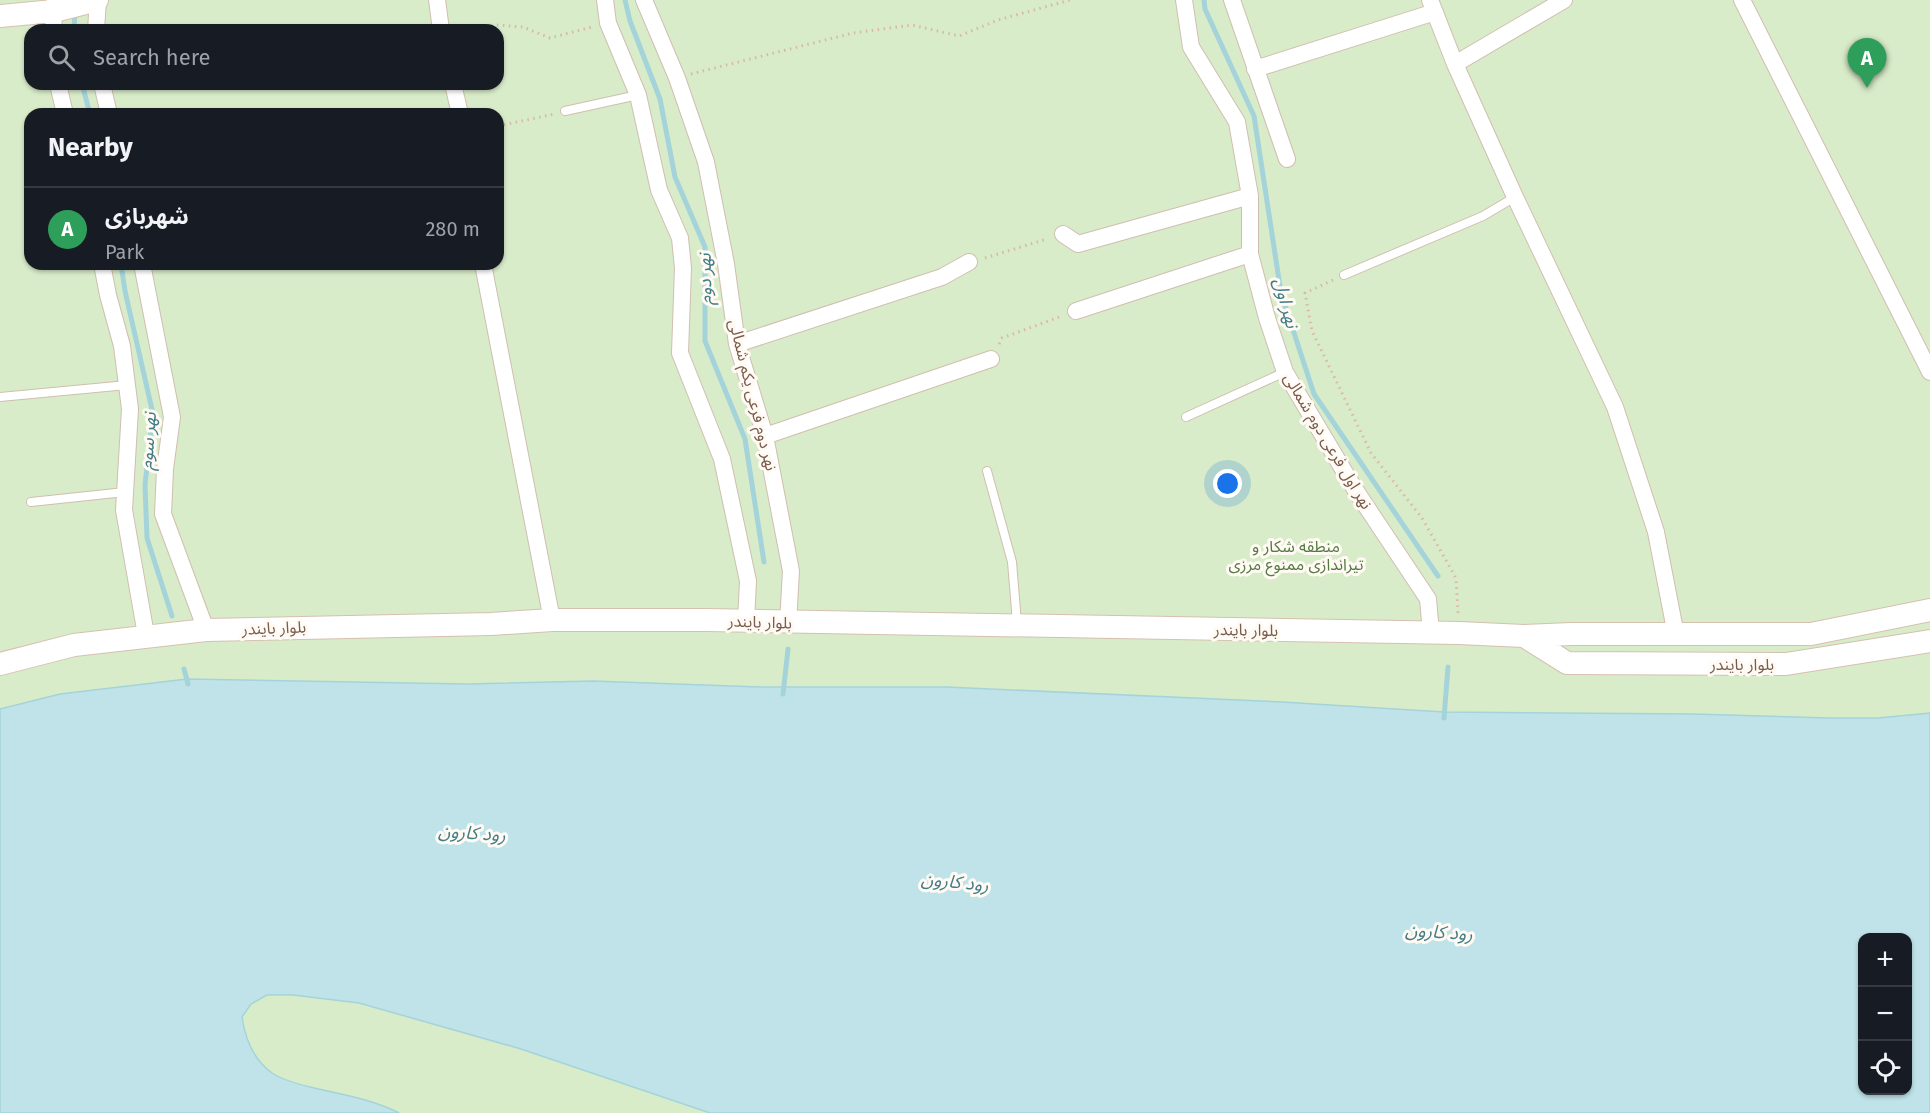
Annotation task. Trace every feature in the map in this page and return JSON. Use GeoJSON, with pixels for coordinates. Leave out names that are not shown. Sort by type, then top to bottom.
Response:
{"type":"FeatureCollection","features":[{"type":"Feature","properties":{"kind":"street"},"geometry":{"type":"LineString","coordinates":[[437,0],[440,24]]}},
{"type":"Feature","properties":{"kind":"street"},"geometry":{"type":"LineString","coordinates":[[605,0],[608,23],[638,95],[658,190],[680,238],[683,268],[680,353],[722,459],[748,581],[746,621]]}},
{"type":"Feature","properties":{"kind":"street","name":"نهر دوم فرعی یکم شمالی"},"geometry":{"type":"LineString","coordinates":[[644,0],[677,78],[706,162],[726,264],[737,344],[765,436],[791,571],[788,623]]}},
{"type":"Feature","properties":{"kind":"street","name":"نهر اول فرعی دوم شمالی"},"geometry":{"type":"LineString","coordinates":[[1184,0],[1191,47],[1237,122],[1250,196],[1250,254],[1267,318],[1286,372],[1356,491],[1428,598],[1431,633]]}},
{"type":"Feature","properties":{"kind":"street"},"geometry":{"type":"LineString","coordinates":[[1232,0],[1287,159]]}},
{"type":"Feature","properties":{"kind":"street"},"geometry":{"type":"LineString","coordinates":[[1455,64],[1564,0]]}},
{"type":"Feature","properties":{"kind":"street"},"geometry":{"type":"LineString","coordinates":[[1742,0],[1930,372]]}},
{"type":"Feature","properties":{"kind":"street"},"geometry":{"type":"LineString","coordinates":[[1255,69],[1432,6],[1455,64],[1515,197],[1615,407],[1656,532],[1676,635]]}},
{"type":"Feature","properties":{"kind":"street"},"geometry":{"type":"LineString","coordinates":[[0,16],[72,8],[89,24]]}},
{"type":"Feature","properties":{"kind":"street"},"geometry":{"type":"LineString","coordinates":[[59,90],[64,108]]}},
{"type":"Feature","properties":{"kind":"street"},"geometry":{"type":"LineString","coordinates":[[103,90],[107,108]]}},
{"type":"Feature","properties":{"kind":"street"},"geometry":{"type":"LineString","coordinates":[[454,90],[459,108]]}},
{"type":"Feature","properties":{"kind":"street"},"geometry":{"type":"LineString","coordinates":[[1063,234],[1078,244],[1250,196]]}},
{"type":"Feature","properties":{"kind":"street"},"geometry":{"type":"LineString","coordinates":[[1076,311],[1250,254]]}},
{"type":"Feature","properties":{"kind":"street"},"geometry":{"type":"LineString","coordinates":[[737,344],[942,277],[969,262]]}},
{"type":"Feature","properties":{"kind":"street"},"geometry":{"type":"LineString","coordinates":[[103,270],[122,346],[130,409],[124,510],[146,635]]}},
{"type":"Feature","properties":{"kind":"street"},"geometry":{"type":"LineString","coordinates":[[143,270],[172,417],[165,469],[163,514],[206,630]]}},
{"type":"Feature","properties":{"kind":"street"},"geometry":{"type":"LineString","coordinates":[[484,270],[552,620]]}},
{"type":"Feature","properties":{"kind":"street"},"geometry":{"type":"LineString","coordinates":[[765,436],[991,359]]}},
{"type":"Feature","properties":{"kind":"street"},"geometry":{"type":"LineString","coordinates":[[1897,617],[1930,600]]}},
{"type":"Feature","properties":{"kind":"street","name":"بلوار بایندر"},"geometry":{"type":"LineString","coordinates":[[0,664],[74,645],[146,635],[206,630],[491,624],[552,620],[746,621],[1524,636],[1676,635],[1811,634],[1930,610]]}},
{"type":"Feature","properties":{"kind":"street","name":"بلوار بایندر"},"geometry":{"type":"LineString","coordinates":[[1524,636],[1567,663],[1786,664],[1930,641]]}},
{"type":"Feature","properties":{"kind":"lane"},"geometry":{"type":"LineString","coordinates":[[565,111],[638,95]]}},
{"type":"Feature","properties":{"kind":"lane"},"geometry":{"type":"LineString","coordinates":[[1344,275],[1484,216],[1515,197]]}},
{"type":"Feature","properties":{"kind":"lane"},"geometry":{"type":"LineString","coordinates":[[1186,417],[1286,372]]}},
{"type":"Feature","properties":{"kind":"lane"},"geometry":{"type":"LineString","coordinates":[[0,397],[127,385]]}},
{"type":"Feature","properties":{"kind":"lane"},"geometry":{"type":"LineString","coordinates":[[987,471],[1012,562],[1017,626]]}},
{"type":"Feature","properties":{"kind":"lane"},"geometry":{"type":"LineString","coordinates":[[31,502],[125,492]]}},
{"type":"Feature","properties":{"kind":"path"},"geometry":{"type":"LineString","coordinates":[[677,78],[853,33],[912,25],[959,36],[998,20],[1070,0]]}},
{"type":"Feature","properties":{"kind":"path"},"geometry":{"type":"LineString","coordinates":[[504,26],[523,27],[550,38],[608,23]]}},
{"type":"Feature","properties":{"kind":"path"},"geometry":{"type":"LineString","coordinates":[[504,125],[565,111]]}},
{"type":"Feature","properties":{"kind":"path"},"geometry":{"type":"LineString","coordinates":[[969,262],[1063,234]]}},
{"type":"Feature","properties":{"kind":"path"},"geometry":{"type":"LineString","coordinates":[[1344,275],[1305,293],[1312,331],[1371,453],[1422,518],[1456,578],[1459,633]]}},
{"type":"Feature","properties":{"kind":"path"},"geometry":{"type":"LineString","coordinates":[[991,359],[1002,338],[1076,311]]}},
{"type":"Feature","properties":{"kind":"green space","name":"منطقه شکار و تیراندازی ممنوع مرزی"},"geometry":{"type":"Polygon","coordinates":[[[0,0],[1930,0],[1930,1113],[0,1113],[0,0]]]}},
{"type":"Feature","properties":{"kind":"water","name":"رود کارون"},"geometry":{"type":"Polygon","coordinates":[[[187,679],[466,684],[593,681],[760,687],[946,687],[1282,702],[1444,712],[1692,714],[1829,718],[1878,718],[1930,713],[1930,1113],[710,1113],[521,1049],[359,1003],[293,995],[267,995],[251,1004],[242,1017],[251,1048],[266,1068],[290,1082],[367,1100],[399,1113],[0,1113],[0,709],[60,694],[187,679]]]}},
{"type":"Feature","properties":{"kind":"waterway","name":"نهر دوم"},"geometry":{"type":"LineString","coordinates":[[625,0],[630,21],[660,99],[675,177],[705,247],[705,341],[745,439],[764,562]]}},
{"type":"Feature","properties":{"kind":"waterway","name":"نهر اول"},"geometry":{"type":"LineString","coordinates":[[1204,0],[1205,9],[1254,116],[1281,293],[1314,394],[1438,576]]}},
{"type":"Feature","properties":{"kind":"waterway","name":"نهر سوم"},"geometry":{"type":"LineString","coordinates":[[74,24],[75,11]]}},
{"type":"Feature","properties":{"kind":"waterway","name":"نهر سوم"},"geometry":{"type":"LineString","coordinates":[[84,90],[88,108]]}},
{"type":"Feature","properties":{"kind":"waterway","name":"نهر سوم"},"geometry":{"type":"LineString","coordinates":[[122,270],[153,414],[145,485],[147,538],[172,616]]}},
{"type":"Feature","properties":{"kind":"waterway"},"geometry":{"type":"LineString","coordinates":[[783,694],[788,649]]}},
{"type":"Feature","properties":{"kind":"waterway"},"geometry":{"type":"LineString","coordinates":[[1444,718],[1448,667]]}},
{"type":"Feature","properties":{"kind":"waterway"},"geometry":{"type":"LineString","coordinates":[[184,669],[188,684]]}},
{"type":"Feature","properties":{"kind":"place","name":"شهربازی"},"geometry":{"type":"Point","coordinates":[1867,88]}}]}
